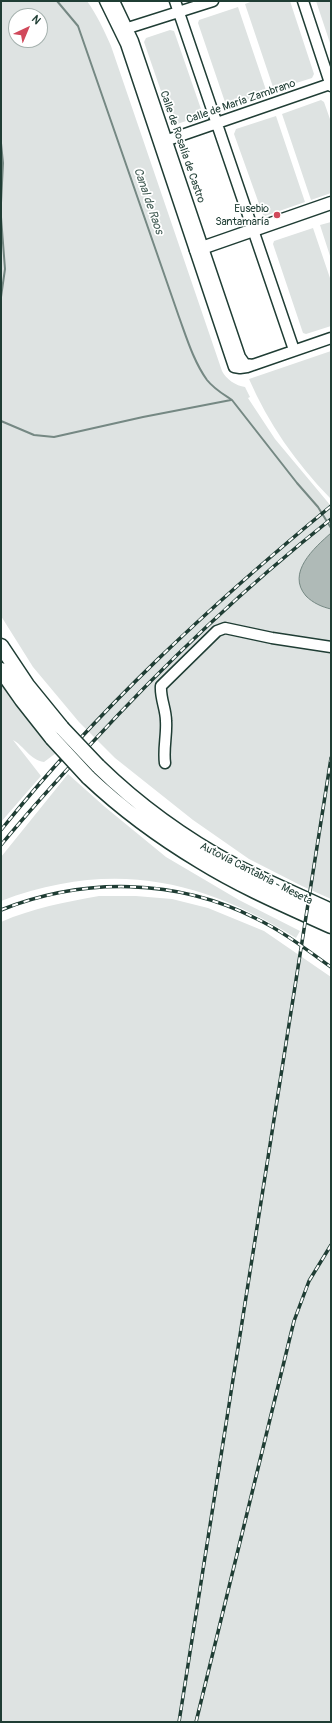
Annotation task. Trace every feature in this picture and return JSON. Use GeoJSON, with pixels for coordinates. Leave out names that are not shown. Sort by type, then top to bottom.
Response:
{"type":"FeatureCollection","features":[{"type":"Feature","properties":{"kind":"highway","name":"Autovía Cantabria - Meseta"},"geometry":{"type":"LineString","coordinates":[[1,646],[57,733]]}},
{"type":"Feature","properties":{"kind":"highway","name":"Autovía Cantabria - Meseta"},"geometry":{"type":"LineString","coordinates":[[1,670],[22,700],[57,733],[139,820],[200,862],[249,888],[331,926]]}},
{"type":"Feature","properties":{"kind":"highway","name":"Autovía Cantabria - Meseta"},"geometry":{"type":"LineString","coordinates":[[93,772],[199,845],[253,875],[331,911]]}},
{"type":"Feature","properties":{"kind":"main road"},"geometry":{"type":"LineString","coordinates":[[201,252],[255,233],[331,203]]}},
{"type":"Feature","properties":{"kind":"main road"},"geometry":{"type":"LineString","coordinates":[[255,233],[331,212]]}},
{"type":"Feature","properties":{"kind":"street","name":"Calle de Rosalía de Castro"},"geometry":{"type":"LineString","coordinates":[[105,1],[126,44],[163,142],[201,252],[240,357],[245,364],[253,364]]}},
{"type":"Feature","properties":{"kind":"street","name":"Calle de Rosalía de Castro"},"geometry":{"type":"LineString","coordinates":[[114,1],[128,28],[163,142]]}},
{"type":"Feature","properties":{"kind":"street"},"geometry":{"type":"LineString","coordinates":[[175,1],[294,350]]}},
{"type":"Feature","properties":{"kind":"street"},"geometry":{"type":"LineString","coordinates":[[128,28],[213,1]]}},
{"type":"Feature","properties":{"kind":"street"},"geometry":{"type":"LineString","coordinates":[[303,1],[330,85]]}},
{"type":"Feature","properties":{"kind":"street","name":"Calle de María Zambrano"},"geometry":{"type":"LineString","coordinates":[[163,142],[330,85]]}},
{"type":"Feature","properties":{"kind":"street","name":"Calle de Rosalía de Castro"},"geometry":{"type":"LineString","coordinates":[[201,252],[234,366],[240,368],[253,364]]}},
{"type":"Feature","properties":{"kind":"street"},"geometry":{"type":"LineString","coordinates":[[253,364],[331,338]]}},
{"type":"Feature","properties":{"kind":"street"},"geometry":{"type":"LineString","coordinates":[[165,763],[164,754],[166,721],[160,693],[161,686],[217,631],[225,628],[272,638],[331,647]]}},
{"type":"Feature","properties":{"kind":"shaded area"},"geometry":{"type":"Polygon","coordinates":[[[1,1],[87,1],[111,46],[222,371],[232,382],[245,387],[250,397],[248,398],[275,439],[331,506],[331,899],[249,859],[193,820],[115,758],[79,722],[33,667],[1,616],[1,1]]]}},
{"type":"Feature","properties":{"kind":"shaded area"},"geometry":{"type":"Polygon","coordinates":[[[253,1],[290,1],[314,74],[312,78],[274,90],[245,4],[253,1]]]}},
{"type":"Feature","properties":{"kind":"shaded area"},"geometry":{"type":"Polygon","coordinates":[[[316,1],[331,1],[331,46],[316,1]]]}},
{"type":"Feature","properties":{"kind":"shaded area"},"geometry":{"type":"Polygon","coordinates":[[[238,7],[267,93],[228,106],[226,105],[198,23],[199,20],[238,7]]]}},
{"type":"Feature","properties":{"kind":"shaded area"},"geometry":{"type":"Polygon","coordinates":[[[170,30],[174,31],[202,112],[201,116],[174,125],[172,123],[144,42],[146,38],[170,30]]]}},
{"type":"Feature","properties":{"kind":"shaded area"},"geometry":{"type":"Polygon","coordinates":[[[321,100],[324,102],[331,122],[331,193],[311,200],[282,114],[321,100]]]}},
{"type":"Feature","properties":{"kind":"shaded area"},"geometry":{"type":"Polygon","coordinates":[[[276,116],[305,202],[265,216],[263,215],[234,134],[236,129],[276,116]]]}},
{"type":"Feature","properties":{"kind":"shaded area"},"geometry":{"type":"Polygon","coordinates":[[[331,222],[331,259],[320,225],[331,222]]]}},
{"type":"Feature","properties":{"kind":"shaded area"},"geometry":{"type":"Polygon","coordinates":[[[313,228],[331,281],[331,326],[306,334],[303,333],[273,244],[274,241],[313,228]]]}},
{"type":"Feature","properties":{"kind":"shaded area"},"geometry":{"type":"Polygon","coordinates":[[[331,351],[330,498],[294,457],[274,427],[249,379],[331,351]]]}},
{"type":"Feature","properties":{"kind":"shaded area"},"geometry":{"type":"Polygon","coordinates":[[[331,533],[331,609],[312,601],[306,596],[299,579],[301,570],[310,553],[331,533]]]}},
{"type":"Feature","properties":{"kind":"shaded area"},"geometry":{"type":"Polygon","coordinates":[[[1,682],[56,753],[44,762],[39,761],[13,740],[41,776],[1,822],[1,682]]]}},
{"type":"Feature","properties":{"kind":"shaded area"},"geometry":{"type":"Polygon","coordinates":[[[68,774],[105,807],[166,857],[239,900],[300,931],[296,938],[260,918],[224,901],[189,889],[153,882],[117,879],[80,881],[41,888],[1,901],[1,857],[68,774]]]}},
{"type":"Feature","properties":{"kind":"shaded area"},"geometry":{"type":"Polygon","coordinates":[[[99,896],[136,896],[172,899],[208,908],[264,931],[331,977],[331,1722],[1,1722],[1,922],[37,909],[99,896]]]}},
{"type":"Feature","properties":{"kind":"waterway","name":"Canal de Raos"},"geometry":{"type":"LineString","coordinates":[[57,1],[78,26],[179,317],[198,366],[207,380],[232,400],[297,483],[318,507],[331,528]]}},
{"type":"Feature","properties":{"kind":"waterway"},"geometry":{"type":"LineString","coordinates":[[1,143],[3,163],[1,203]]}},
{"type":"Feature","properties":{"kind":"waterway"},"geometry":{"type":"LineString","coordinates":[[1,217],[5,269],[1,297]]}},
{"type":"Feature","properties":{"kind":"waterway"},"geometry":{"type":"LineString","coordinates":[[1,421],[34,435],[54,437],[143,417],[231,400]]}},
{"type":"Feature","properties":{"kind":"railway"},"geometry":{"type":"LineString","coordinates":[[1,830],[38,785],[77,742],[158,659],[243,581],[331,506]]}},
{"type":"Feature","properties":{"kind":"railway"},"geometry":{"type":"LineString","coordinates":[[1,845],[33,807],[78,758],[176,656],[267,572],[331,519]]}},
{"type":"Feature","properties":{"kind":"railway"},"geometry":{"type":"LineString","coordinates":[[179,1722],[331,758]]}},
{"type":"Feature","properties":{"kind":"railway"},"geometry":{"type":"LineString","coordinates":[[1,910],[33,899],[65,892],[97,888],[130,887],[163,889],[226,905],[257,919],[286,935],[331,967]]}},
{"type":"Feature","properties":{"kind":"railway"},"geometry":{"type":"LineString","coordinates":[[196,1722],[294,1321],[309,1281],[331,1245]]}},
{"type":"Feature","properties":{"kind":"place","name":"Eusebio Santamaría"},"geometry":{"type":"Point","coordinates":[277,215]}}]}
